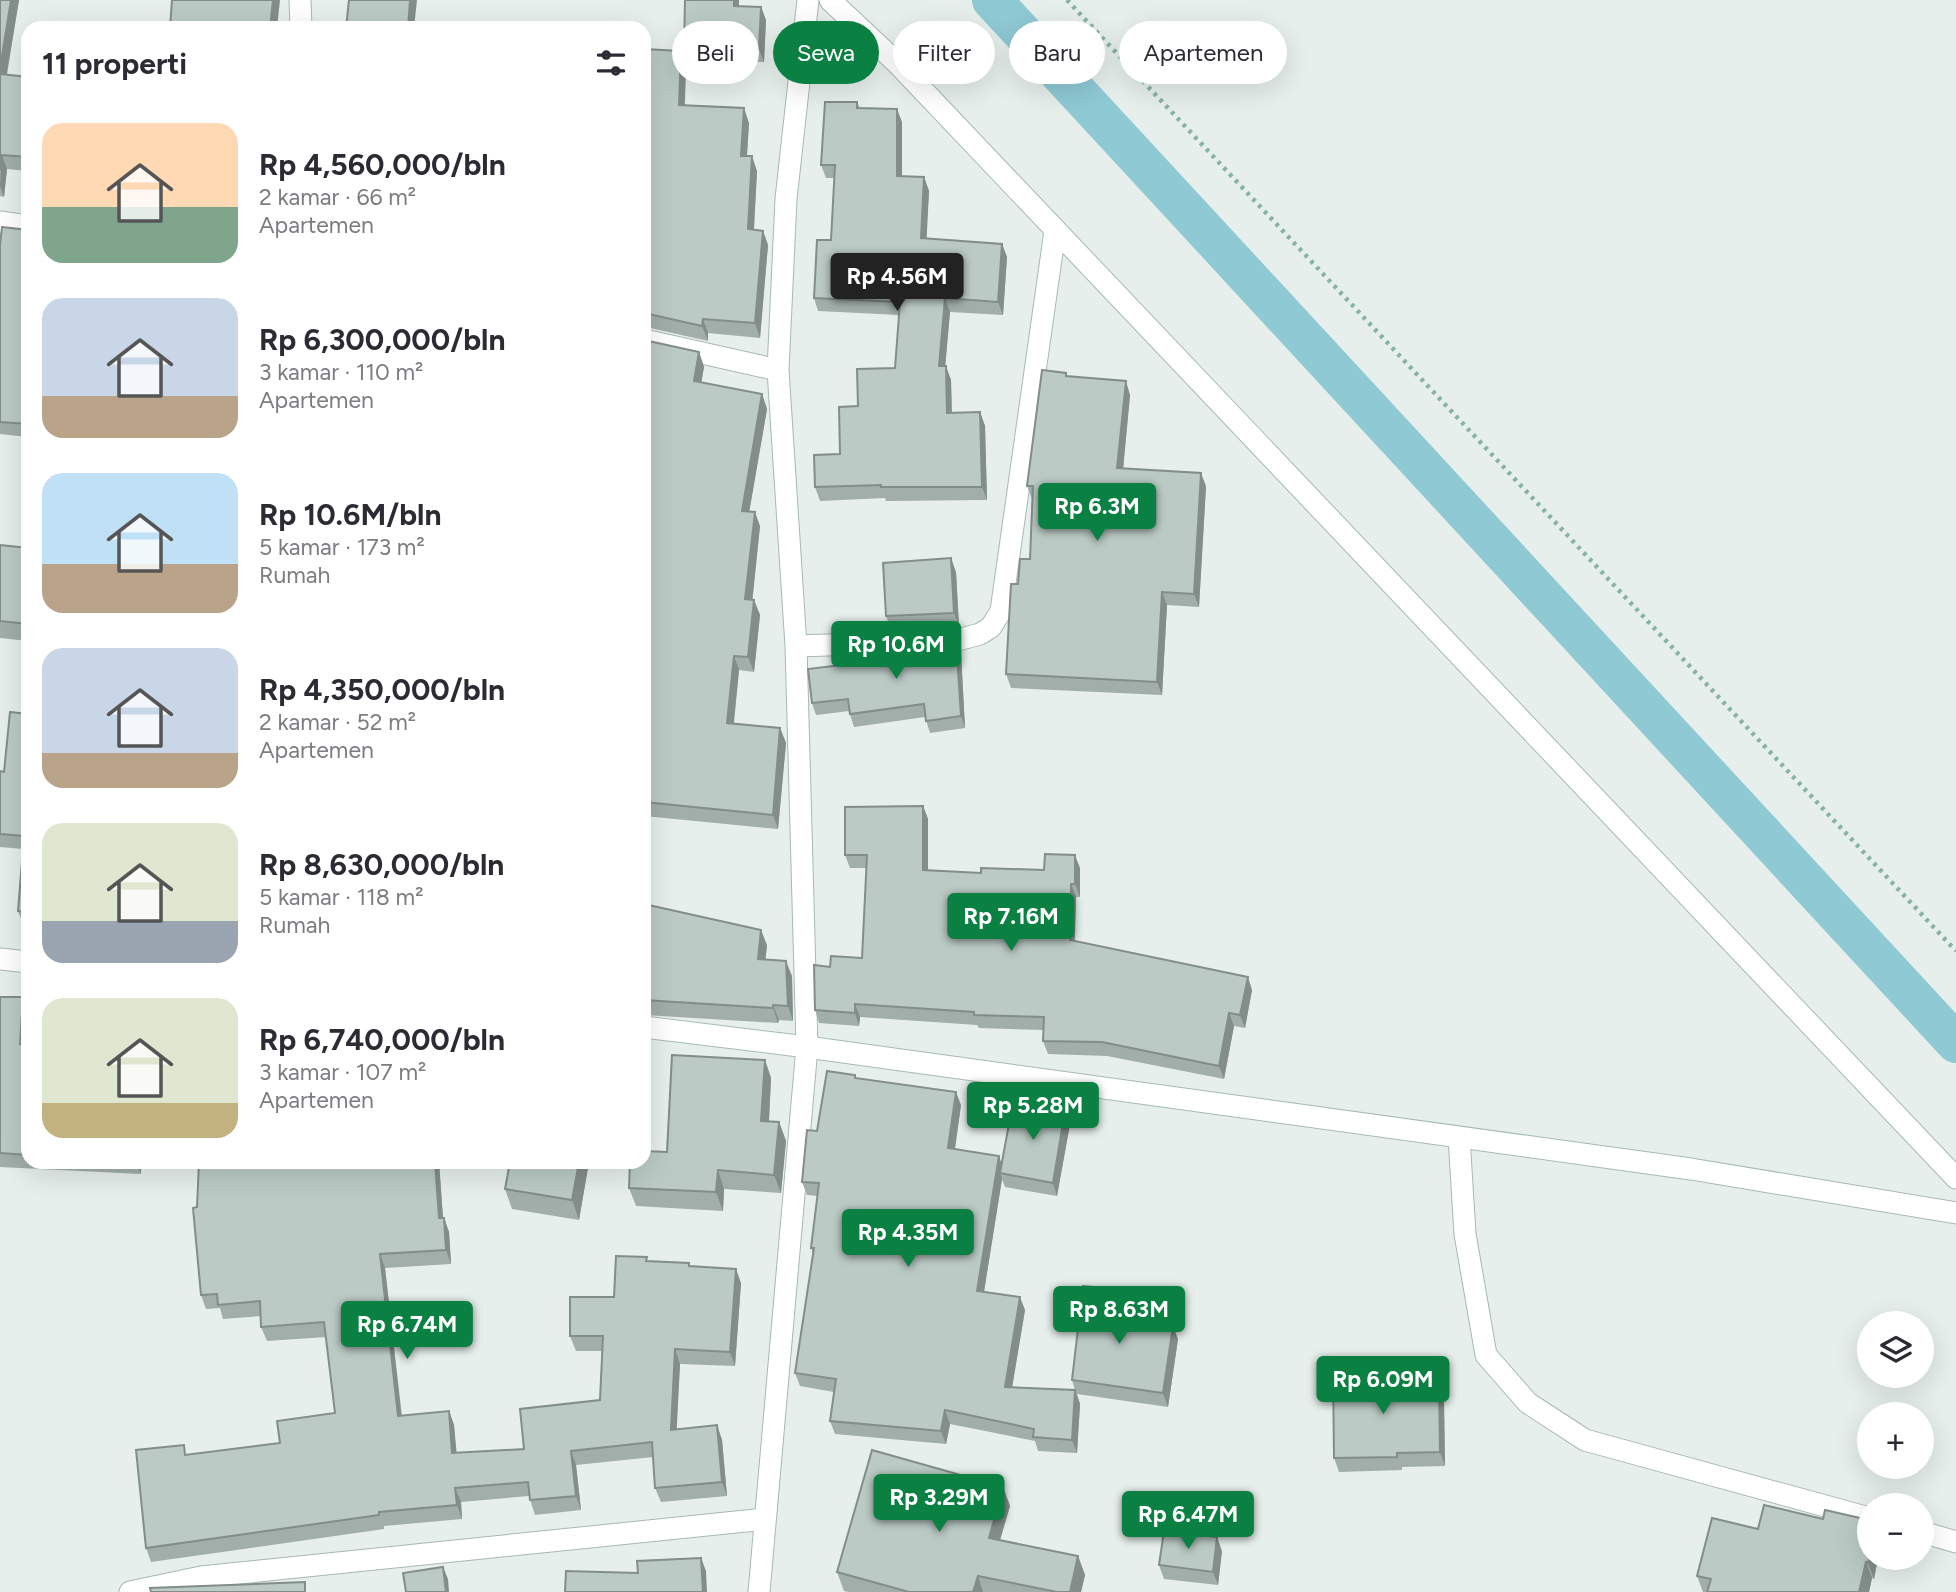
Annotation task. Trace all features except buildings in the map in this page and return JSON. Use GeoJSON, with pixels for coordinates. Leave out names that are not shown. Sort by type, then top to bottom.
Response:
{"type":"FeatureCollection","features":[{"type":"Feature","properties":{"kind":"street"},"geometry":{"type":"LineString","coordinates":[[300,0],[301,21]]}},
{"type":"Feature","properties":{"kind":"street"},"geometry":{"type":"LineString","coordinates":[[759,1592],[807,1047],[796,646],[778,370],[786,199],[808,0]]}},
{"type":"Feature","properties":{"kind":"street"},"geometry":{"type":"LineString","coordinates":[[830,0],[897,63],[1956,1178]]}},
{"type":"Feature","properties":{"kind":"street"},"geometry":{"type":"LineString","coordinates":[[0,222],[21,225]]}},
{"type":"Feature","properties":{"kind":"street"},"geometry":{"type":"LineString","coordinates":[[796,646],[954,641],[980,634],[991,627],[1001,611],[1055,231]]}},
{"type":"Feature","properties":{"kind":"street"},"geometry":{"type":"LineString","coordinates":[[651,342],[778,370]]}},
{"type":"Feature","properties":{"kind":"street"},"geometry":{"type":"LineString","coordinates":[[0,960],[21,962]]}},
{"type":"Feature","properties":{"kind":"street"},"geometry":{"type":"LineString","coordinates":[[651,1028],[1691,1169],[1956,1213]]}},
{"type":"Feature","properties":{"kind":"street"},"geometry":{"type":"LineString","coordinates":[[1459,1137],[1465,1234],[1486,1354],[1528,1403],[1585,1440],[1857,1515]]}},
{"type":"Feature","properties":{"kind":"street"},"geometry":{"type":"LineString","coordinates":[[130,1592],[765,1519]]}},
{"type":"Feature","properties":{"kind":"street"},"geometry":{"type":"LineString","coordinates":[[1934,1536],[1956,1542]]}},
{"type":"Feature","properties":{"kind":"path"},"geometry":{"type":"LineString","coordinates":[[1067,0],[1956,951]]}},
{"type":"Feature","properties":{"kind":"waterway"},"geometry":{"type":"LineString","coordinates":[[992,0],[1956,1043]]}}]}
